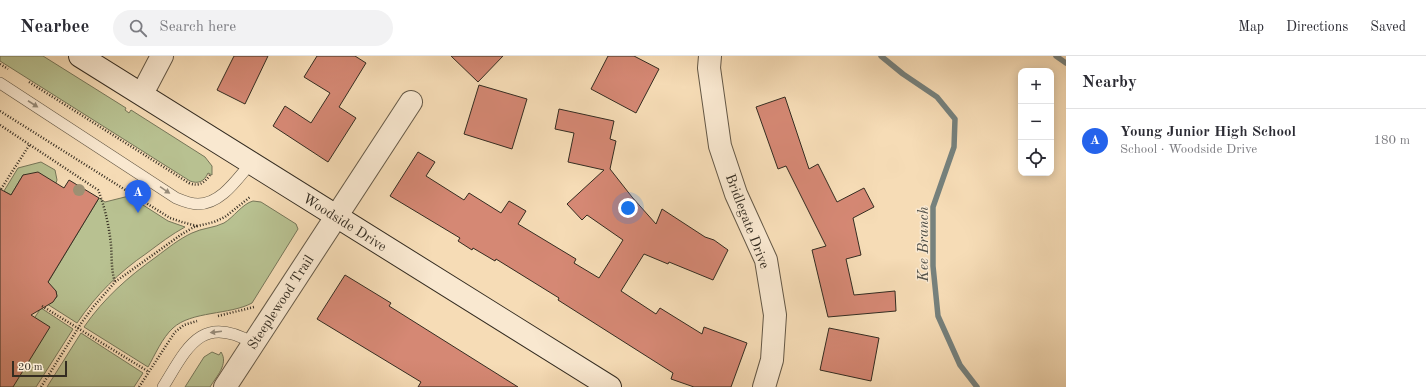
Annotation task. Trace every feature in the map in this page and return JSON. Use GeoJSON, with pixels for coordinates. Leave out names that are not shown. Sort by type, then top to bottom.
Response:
{"type":"FeatureCollection","features":[{"type":"Feature","properties":{"kind":"street","name":"Woodside Drive"},"geometry":{"type":"LineString","coordinates":[[80,56],[610,387]]}},
{"type":"Feature","properties":{"kind":"street"},"geometry":{"type":"LineString","coordinates":[[142,94],[162,56]]}},
{"type":"Feature","properties":{"kind":"street","name":"Bridlegate Drive"},"geometry":{"type":"LineString","coordinates":[[710,56],[709,68],[720,146],[736,194],[766,260],[775,315],[772,360],[764,387]]}},
{"type":"Feature","properties":{"kind":"street","name":"Steeplewood Trail"},"geometry":{"type":"LineString","coordinates":[[225,387],[411,102]]}},
{"type":"Feature","properties":{"kind":"lane"},"geometry":{"type":"LineString","coordinates":[[0,83],[176,198],[186,202],[198,204],[210,202],[231,186],[251,163]]}},
{"type":"Feature","properties":{"kind":"lane"},"geometry":{"type":"LineString","coordinates":[[163,387],[186,350],[199,338],[211,333],[223,332],[235,334],[253,343]]}},
{"type":"Feature","properties":{"kind":"path"},"geometry":{"type":"LineString","coordinates":[[0,64],[14,72]]}},
{"type":"Feature","properties":{"kind":"path"},"geometry":{"type":"LineString","coordinates":[[27,81],[189,183],[199,185],[206,181],[210,175]]}},
{"type":"Feature","properties":{"kind":"path"},"geometry":{"type":"LineString","coordinates":[[0,111],[170,218],[198,226]]}},
{"type":"Feature","properties":{"kind":"path"},"geometry":{"type":"LineString","coordinates":[[0,125],[98,190],[102,200],[109,230],[112,272],[115,282]]}},
{"type":"Feature","properties":{"kind":"path"},"geometry":{"type":"LineString","coordinates":[[1,189],[30,144]]}},
{"type":"Feature","properties":{"kind":"path"},"geometry":{"type":"LineString","coordinates":[[41,387],[78,328],[94,306],[115,282],[194,227],[214,222],[225,217],[250,197]]}},
{"type":"Feature","properties":{"kind":"path"},"geometry":{"type":"LineString","coordinates":[[42,306],[149,372]]}},
{"type":"Feature","properties":{"kind":"green space"},"geometry":{"type":"Polygon","coordinates":[[[0,56],[43,56],[126,108],[125,110],[129,113],[131,110],[205,157],[212,166],[212,175],[208,173],[203,180],[198,182],[190,181],[0,61],[0,56]]]}},
{"type":"Feature","properties":{"kind":"green space"},"geometry":{"type":"Polygon","coordinates":[[[41,162],[55,170],[57,180],[56,183],[23,175],[11,195],[4,191],[18,168],[41,162]]]}},
{"type":"Feature","properties":{"kind":"green space"},"geometry":{"type":"Polygon","coordinates":[[[129,196],[168,221],[185,227],[137,260],[118,276],[92,303],[77,323],[44,302],[51,303],[57,297],[56,291],[47,284],[99,198],[105,202],[129,196]]]}},
{"type":"Feature","properties":{"kind":"green space"},"geometry":{"type":"Polygon","coordinates":[[[253,201],[261,202],[296,224],[298,229],[252,303],[233,310],[200,316],[181,323],[173,328],[165,337],[148,367],[84,327],[108,297],[126,280],[174,244],[196,231],[224,223],[245,205],[253,201]]]}},
{"type":"Feature","properties":{"kind":"green space"},"geometry":{"type":"Polygon","coordinates":[[[41,308],[73,329],[36,387],[13,387],[35,317],[41,308]]]}},
{"type":"Feature","properties":{"kind":"green space"},"geometry":{"type":"Polygon","coordinates":[[[81,333],[143,373],[134,387],[47,387],[81,333]]]}},
{"type":"Feature","properties":{"kind":"green space"},"geometry":{"type":"Polygon","coordinates":[[[212,352],[219,355],[221,352],[224,361],[221,370],[210,387],[185,387],[204,357],[212,352]]]}},
{"type":"Feature","properties":{"kind":"building"},"geometry":{"type":"Polygon","coordinates":[[[234,56],[268,56],[245,104],[217,90],[234,56]]]}},
{"type":"Feature","properties":{"kind":"building"},"geometry":{"type":"Polygon","coordinates":[[[317,56],[355,56],[366,63],[339,107],[356,118],[328,162],[273,126],[285,106],[311,123],[330,93],[304,77],[317,56]]]}},
{"type":"Feature","properties":{"kind":"building"},"geometry":{"type":"Polygon","coordinates":[[[451,56],[503,56],[478,82],[451,56]]]}},
{"type":"Feature","properties":{"kind":"building"},"geometry":{"type":"Polygon","coordinates":[[[608,56],[634,56],[659,69],[636,113],[591,89],[608,56]]]}},
{"type":"Feature","properties":{"kind":"building"},"geometry":{"type":"Polygon","coordinates":[[[479,85],[527,99],[512,149],[464,134],[479,85]]]}},
{"type":"Feature","properties":{"kind":"building"},"geometry":{"type":"Polygon","coordinates":[[[785,97],[809,169],[818,164],[837,202],[864,188],[874,207],[853,218],[861,255],[846,259],[854,295],[895,291],[896,311],[828,317],[812,250],[826,246],[786,166],[778,169],[756,107],[785,97]]]}},
{"type":"Feature","properties":{"kind":"building"},"geometry":{"type":"Polygon","coordinates":[[[559,109],[614,121],[610,139],[616,141],[610,169],[656,224],[662,209],[728,250],[713,280],[669,262],[668,264],[644,254],[621,291],[656,314],[660,308],[702,334],[704,327],[747,343],[731,387],[694,387],[671,379],[673,373],[558,300],[559,298],[496,259],[495,261],[473,248],[472,250],[458,241],[460,238],[390,196],[418,152],[435,162],[426,176],[464,200],[469,193],[501,213],[509,201],[526,211],[518,224],[576,259],[574,263],[599,278],[623,240],[587,215],[582,220],[567,204],[604,170],[568,162],[574,133],[555,129],[559,109]]]}},
{"type":"Feature","properties":{"kind":"building"},"geometry":{"type":"Polygon","coordinates":[[[38,172],[64,188],[69,180],[99,198],[48,282],[56,291],[57,296],[53,302],[31,315],[50,327],[13,387],[0,387],[0,189],[11,195],[23,175],[38,172]]]}},
{"type":"Feature","properties":{"kind":"building"},"geometry":{"type":"Polygon","coordinates":[[[345,275],[391,303],[389,306],[518,387],[418,387],[421,382],[317,319],[345,275]]]}},
{"type":"Feature","properties":{"kind":"building"},"geometry":{"type":"Polygon","coordinates":[[[829,328],[879,338],[871,381],[820,370],[829,328]]]}},
{"type":"Feature","properties":{"kind":"waterway","name":"Kee Branch"},"geometry":{"type":"LineString","coordinates":[[881,56],[903,74],[937,97],[955,119],[954,147],[933,207],[933,266],[938,316],[960,365],[977,387]]}},
{"type":"Feature","properties":{"kind":"waterway","name":"Kee Branch"},"geometry":{"type":"LineString","coordinates":[[1056,56],[1066,63]]}},
{"type":"Feature","properties":{"kind":"place","name":"Young Junior High School"},"geometry":{"type":"Point","coordinates":[138,213]}}]}
